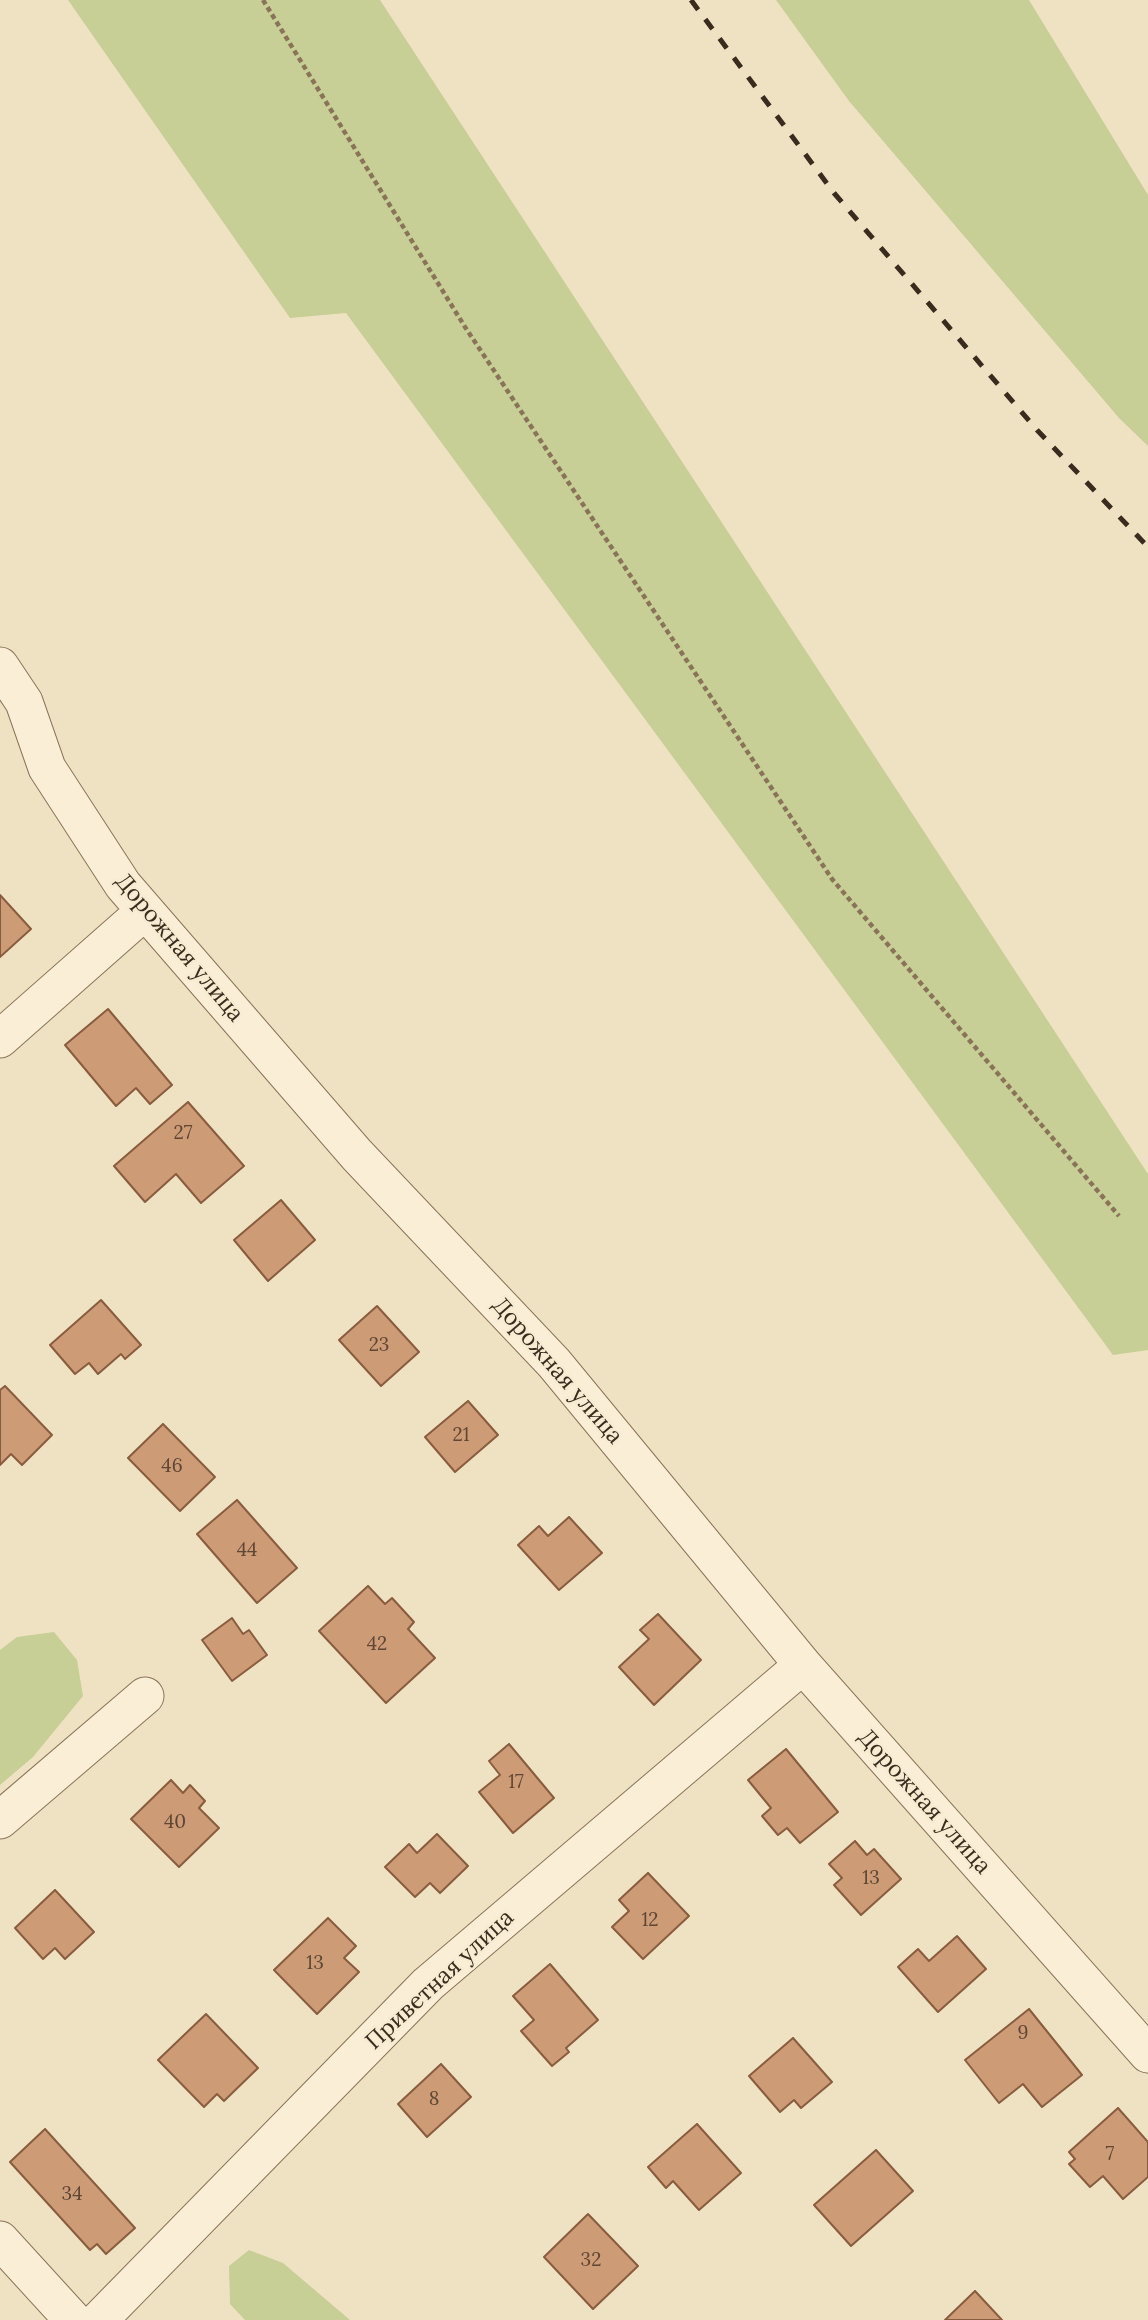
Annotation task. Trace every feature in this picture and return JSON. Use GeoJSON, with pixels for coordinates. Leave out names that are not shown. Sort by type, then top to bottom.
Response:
{"type":"FeatureCollection","features":[{"type":"Feature","properties":{"kind":"street","name":"Дорожная улица"},"geometry":{"type":"LineString","coordinates":[[0,666],[24,702],[47,768],[123,885],[357,1155],[554,1363],[803,1665],[1148,2054]]}},
{"type":"Feature","properties":{"kind":"street"},"geometry":{"type":"LineString","coordinates":[[0,1039],[145,911]]}},
{"type":"Feature","properties":{"kind":"street","name":"Приветная улица"},"geometry":{"type":"LineString","coordinates":[[99,2320],[428,1984],[803,1665]]}},
{"type":"Feature","properties":{"kind":"street"},"geometry":{"type":"LineString","coordinates":[[0,1820],[145,1696]]}},
{"type":"Feature","properties":{"kind":"street"},"geometry":{"type":"LineString","coordinates":[[0,2240],[74,2320]]}},
{"type":"Feature","properties":{"kind":"path"},"geometry":{"type":"LineString","coordinates":[[263,0],[465,327],[832,878],[1119,1216]]}},
{"type":"Feature","properties":{"kind":"green space"},"geometry":{"type":"Polygon","coordinates":[[[68,0],[380,0],[1148,1174],[1148,1350],[1113,1355],[346,313],[290,318],[68,0]]]}},
{"type":"Feature","properties":{"kind":"green space"},"geometry":{"type":"Polygon","coordinates":[[[776,0],[1029,0],[1148,195],[1148,446],[1119,418],[849,101],[776,0]]]}},
{"type":"Feature","properties":{"kind":"green space"},"geometry":{"type":"Polygon","coordinates":[[[54,1632],[77,1660],[83,1696],[33,1757],[0,1785],[0,1650],[17,1637],[54,1632]]]}},
{"type":"Feature","properties":{"kind":"green space"},"geometry":{"type":"Polygon","coordinates":[[[249,2250],[283,2263],[350,2320],[245,2320],[230,2304],[229,2266],[249,2250]]]}},
{"type":"Feature","properties":{"kind":"building"},"geometry":{"type":"Polygon","coordinates":[[[0,895],[31,929],[0,957],[0,895]]]}},
{"type":"Feature","properties":{"kind":"building"},"geometry":{"type":"Polygon","coordinates":[[[108,1009],[172,1085],[150,1104],[136,1088],[116,1106],[65,1045],[108,1009]]]}},
{"type":"Feature","properties":{"kind":"building"},"geometry":{"type":"Polygon","coordinates":[[[188,1102],[244,1166],[201,1203],[176,1174],[145,1202],[114,1166],[188,1102]]]}},
{"type":"Feature","properties":{"kind":"building"},"geometry":{"type":"Polygon","coordinates":[[[281,1200],[315,1240],[268,1281],[234,1240],[281,1200]]]}},
{"type":"Feature","properties":{"kind":"building"},"geometry":{"type":"Polygon","coordinates":[[[101,1300],[141,1345],[125,1359],[121,1354],[98,1374],[89,1363],[75,1374],[50,1345],[101,1300]]]}},
{"type":"Feature","properties":{"kind":"building"},"geometry":{"type":"Polygon","coordinates":[[[377,1306],[419,1352],[381,1386],[339,1340],[377,1306]]]}},
{"type":"Feature","properties":{"kind":"building"},"geometry":{"type":"Polygon","coordinates":[[[5,1386],[52,1435],[22,1465],[11,1454],[0,1465],[0,1390],[5,1386]]]}},
{"type":"Feature","properties":{"kind":"building"},"geometry":{"type":"Polygon","coordinates":[[[468,1401],[498,1435],[455,1472],[425,1437],[468,1401]]]}},
{"type":"Feature","properties":{"kind":"building"},"geometry":{"type":"Polygon","coordinates":[[[163,1424],[215,1477],[180,1511],[128,1458],[163,1424]]]}},
{"type":"Feature","properties":{"kind":"building"},"geometry":{"type":"Polygon","coordinates":[[[237,1500],[297,1568],[257,1603],[197,1534],[237,1500]]]}},
{"type":"Feature","properties":{"kind":"building"},"geometry":{"type":"Polygon","coordinates":[[[569,1517],[602,1553],[559,1590],[518,1545],[539,1526],[548,1536],[569,1517]]]}},
{"type":"Feature","properties":{"kind":"building"},"geometry":{"type":"Polygon","coordinates":[[[368,1586],[385,1604],[392,1598],[414,1622],[408,1629],[435,1658],[386,1703],[319,1631],[368,1586]]]}},
{"type":"Feature","properties":{"kind":"building"},"geometry":{"type":"Polygon","coordinates":[[[658,1614],[701,1660],[654,1705],[619,1667],[649,1639],[640,1630],[658,1614]]]}},
{"type":"Feature","properties":{"kind":"building"},"geometry":{"type":"Polygon","coordinates":[[[232,1618],[243,1634],[249,1630],[267,1655],[232,1681],[202,1640],[232,1618]]]}},
{"type":"Feature","properties":{"kind":"building"},"geometry":{"type":"Polygon","coordinates":[[[509,1744],[554,1798],[513,1833],[479,1792],[500,1775],[489,1761],[509,1744]]]}},
{"type":"Feature","properties":{"kind":"building"},"geometry":{"type":"Polygon","coordinates":[[[786,1749],[838,1812],[800,1843],[787,1828],[778,1835],[762,1816],[771,1808],[748,1780],[786,1749]]]}},
{"type":"Feature","properties":{"kind":"building"},"geometry":{"type":"Polygon","coordinates":[[[171,1780],[183,1793],[190,1785],[205,1801],[199,1808],[219,1828],[179,1867],[131,1819],[171,1780]]]}},
{"type":"Feature","properties":{"kind":"building"},"geometry":{"type":"Polygon","coordinates":[[[437,1834],[468,1866],[440,1893],[430,1883],[415,1897],[385,1867],[409,1844],[417,1853],[437,1834]]]}},
{"type":"Feature","properties":{"kind":"building"},"geometry":{"type":"Polygon","coordinates":[[[855,1841],[867,1855],[874,1849],[901,1879],[861,1915],[834,1885],[842,1878],[829,1864],[855,1841]]]}},
{"type":"Feature","properties":{"kind":"building"},"geometry":{"type":"Polygon","coordinates":[[[648,1873],[689,1916],[643,1959],[612,1927],[629,1911],[619,1900],[648,1873]]]}},
{"type":"Feature","properties":{"kind":"building"},"geometry":{"type":"Polygon","coordinates":[[[55,1890],[94,1932],[65,1959],[55,1948],[43,1959],[15,1928],[55,1890]]]}},
{"type":"Feature","properties":{"kind":"building"},"geometry":{"type":"Polygon","coordinates":[[[328,1918],[356,1946],[344,1958],[359,1972],[317,2014],[274,1970],[328,1918]]]}},
{"type":"Feature","properties":{"kind":"building"},"geometry":{"type":"Polygon","coordinates":[[[957,1936],[986,1969],[938,2012],[898,1967],[918,1949],[929,1961],[957,1936]]]}},
{"type":"Feature","properties":{"kind":"building"},"geometry":{"type":"Polygon","coordinates":[[[550,1964],[598,2020],[566,2048],[569,2052],[552,2066],[521,2031],[534,2020],[513,1996],[550,1964]]]}},
{"type":"Feature","properties":{"kind":"building"},"geometry":{"type":"Polygon","coordinates":[[[1029,2009],[1082,2075],[1042,2107],[1023,2084],[999,2103],[965,2060],[1029,2009]]]}},
{"type":"Feature","properties":{"kind":"building"},"geometry":{"type":"Polygon","coordinates":[[[206,2014],[258,2068],[224,2101],[217,2094],[204,2107],[158,2060],[206,2014]]]}},
{"type":"Feature","properties":{"kind":"building"},"geometry":{"type":"Polygon","coordinates":[[[793,2038],[832,2082],[801,2108],[794,2100],[780,2112],[749,2076],[793,2038]]]}},
{"type":"Feature","properties":{"kind":"building"},"geometry":{"type":"Polygon","coordinates":[[[441,2064],[471,2097],[427,2137],[398,2104],[441,2064]]]}},
{"type":"Feature","properties":{"kind":"building"},"geometry":{"type":"Polygon","coordinates":[[[1118,2108],[1148,2142],[1148,2177],[1123,2199],[1103,2176],[1090,2187],[1069,2164],[1075,2159],[1069,2152],[1118,2108]]]}},
{"type":"Feature","properties":{"kind":"building"},"geometry":{"type":"Polygon","coordinates":[[[697,2124],[741,2173],[699,2210],[673,2181],[666,2188],[648,2167],[697,2124]]]}},
{"type":"Feature","properties":{"kind":"building"},"geometry":{"type":"Polygon","coordinates":[[[45,2129],[135,2228],[106,2254],[97,2244],[90,2250],[10,2162],[45,2129]]]}},
{"type":"Feature","properties":{"kind":"building"},"geometry":{"type":"Polygon","coordinates":[[[876,2150],[913,2191],[851,2246],[814,2205],[876,2150]]]}},
{"type":"Feature","properties":{"kind":"building"},"geometry":{"type":"Polygon","coordinates":[[[588,2214],[638,2266],[593,2309],[544,2257],[588,2214]]]}},
{"type":"Feature","properties":{"kind":"building"},"geometry":{"type":"Polygon","coordinates":[[[975,2291],[1002,2320],[945,2320],[975,2291]]]}},
{"type":"Feature","properties":{"kind":"railway"},"geometry":{"type":"LineString","coordinates":[[691,0],[834,193],[1037,430],[1148,547]]}}]}
